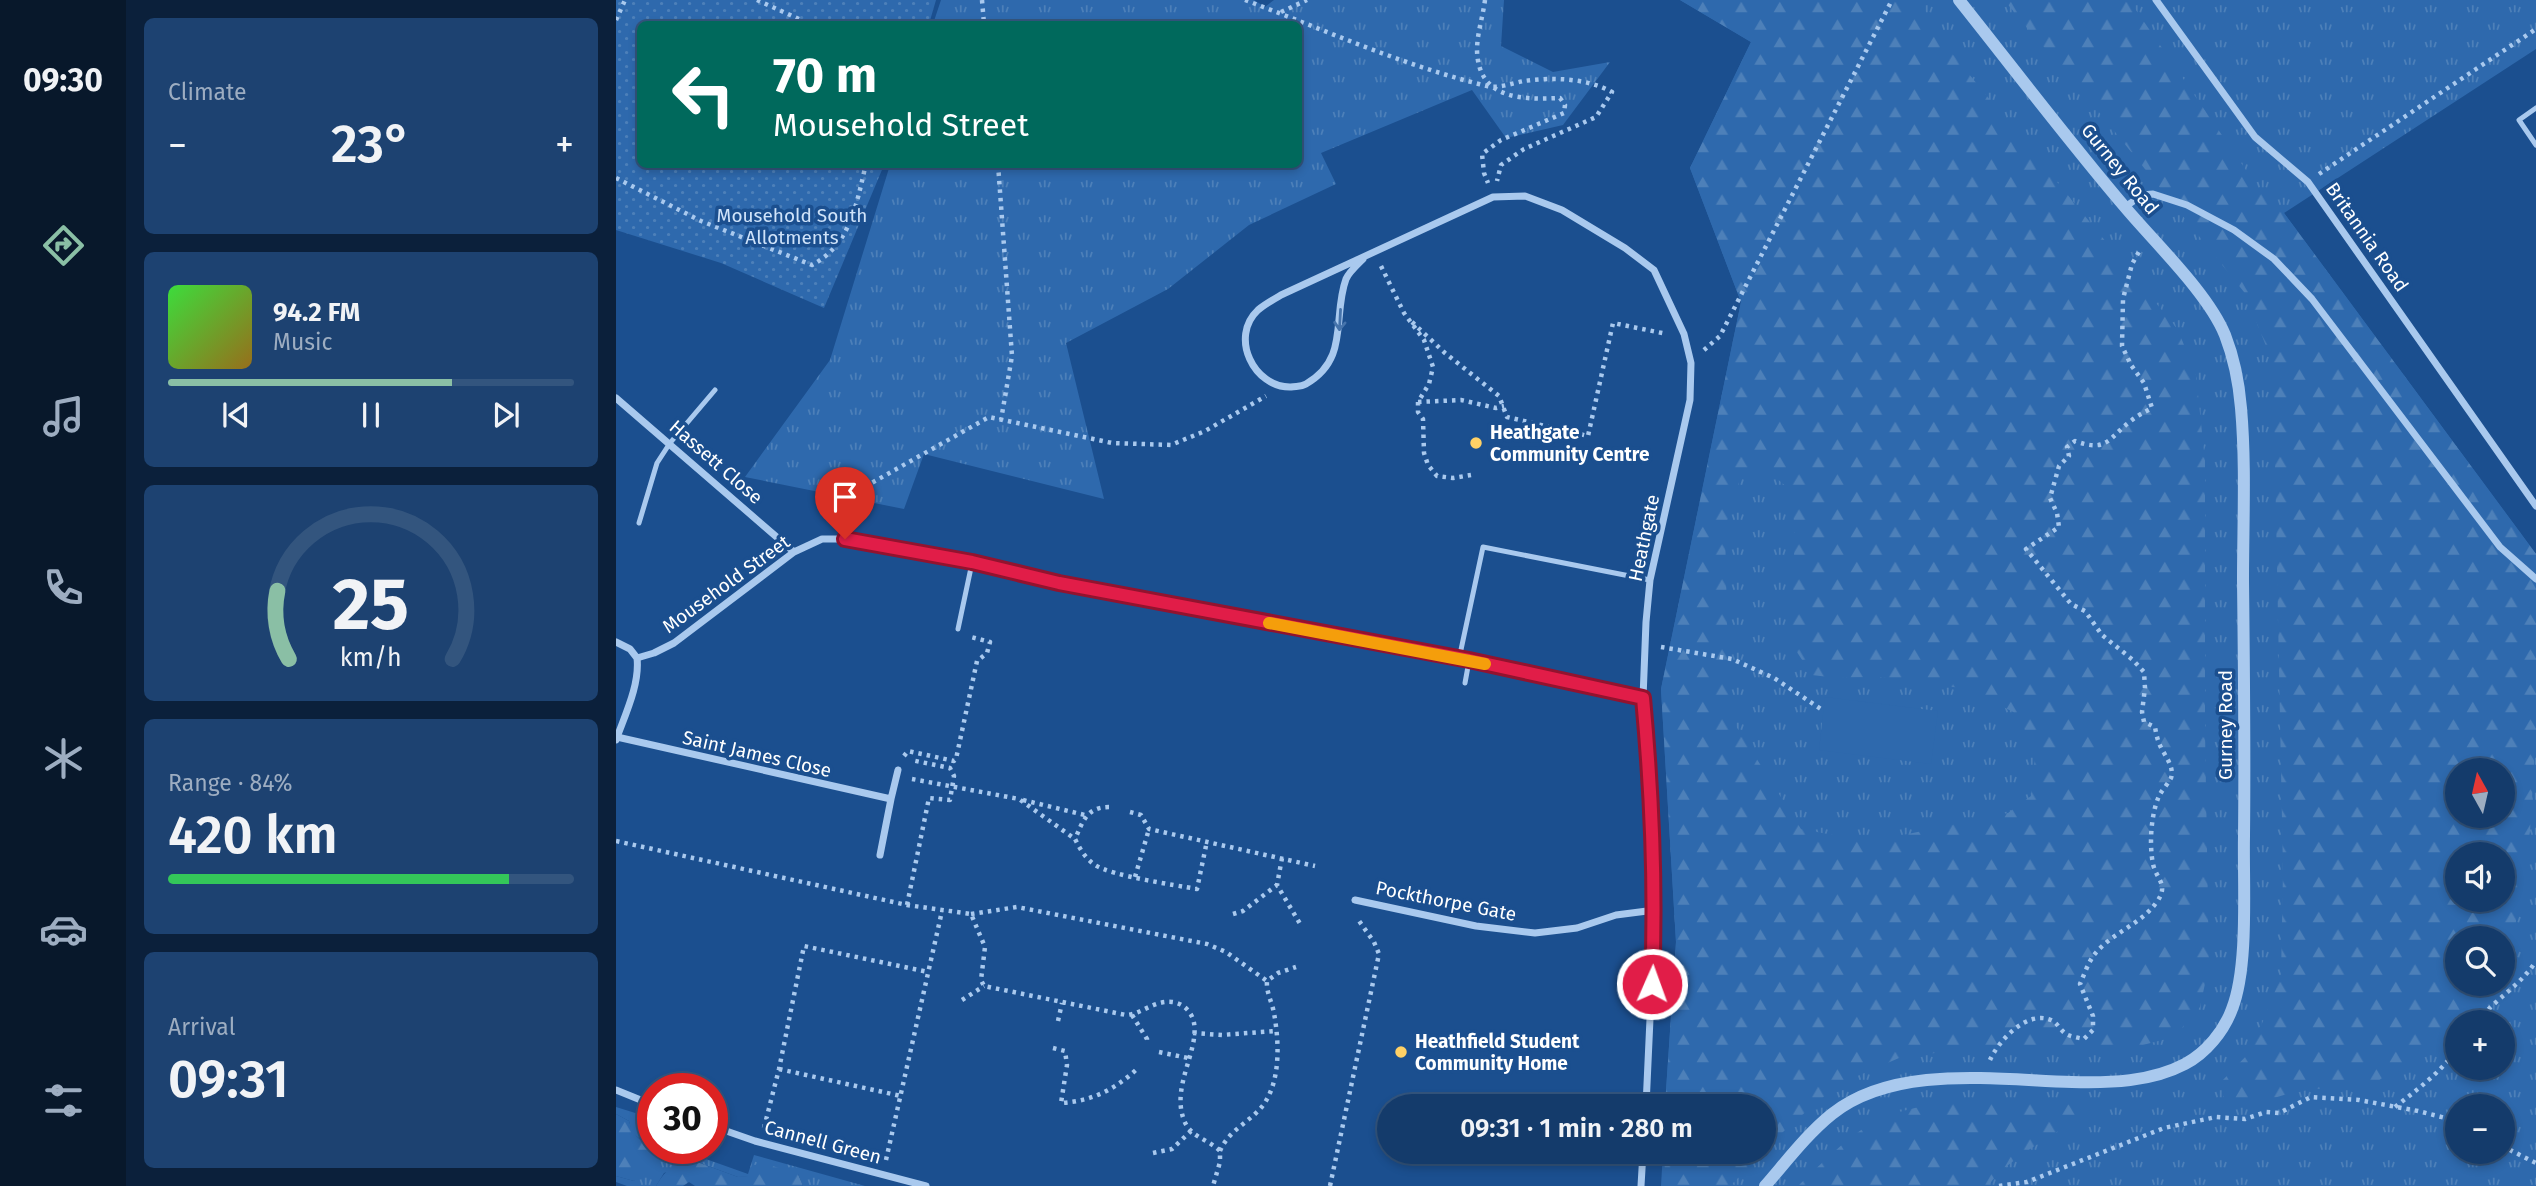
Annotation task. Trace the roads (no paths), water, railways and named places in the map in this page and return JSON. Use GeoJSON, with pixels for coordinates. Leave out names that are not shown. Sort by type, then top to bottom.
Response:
{"type":"FeatureCollection","features":[{"type":"Feature","properties":{"kind":"street","name":"Gurney Road"},"geometry":{"type":"LineString","coordinates":[[1765,1186],[1831,1115],[1858,1097],[1918,1081],[2101,1082],[2159,1075],[2186,1064],[2205,1050],[2222,1030],[2233,1007],[2239,977],[2243,935],[2244,767],[2241,408],[2237,376],[2225,333],[2205,302],[1959,0]]}},
{"type":"Feature","properties":{"kind":"street","name":"Britannia Road"},"geometry":{"type":"LineString","coordinates":[[2156,0],[2255,137],[2308,182],[2536,506]]}},
{"type":"Feature","properties":{"kind":"street"},"geometry":{"type":"LineString","coordinates":[[2125,207],[2142,195],[2153,194],[2187,205],[2234,230],[2274,260],[2312,299],[2500,547],[2536,579]]}},
{"type":"Feature","properties":{"kind":"street","name":"Heathgate"},"geometry":{"type":"LineString","coordinates":[[1363,259],[1347,276],[1341,297],[1340,331],[1332,356],[1322,374],[1303,386],[1282,387],[1265,381],[1252,366],[1245,349],[1247,328],[1257,311],[1281,295],[1493,197],[1525,196],[1562,210],[1625,248],[1654,270],[1685,338],[1691,363],[1690,400],[1650,580],[1645,643],[1643,698],[1651,785],[1655,910],[1647,1094]]}},
{"type":"Feature","properties":{"kind":"street","name":"Hassett Close"},"geometry":{"type":"LineString","coordinates":[[616,398],[794,552]]}},
{"type":"Feature","properties":{"kind":"street","name":"Mousehold Street"},"geometry":{"type":"LineString","coordinates":[[637,658],[674,643],[794,552],[822,539],[845,539],[972,562],[1059,583],[1469,660],[1643,698]]}},
{"type":"Feature","properties":{"kind":"street"},"geometry":{"type":"LineString","coordinates":[[616,642],[630,649],[637,658]]}},
{"type":"Feature","properties":{"kind":"street","name":"Saint James Close"},"geometry":{"type":"LineString","coordinates":[[637,658],[636,680],[616,738],[891,799]]}},
{"type":"Feature","properties":{"kind":"street"},"geometry":{"type":"LineString","coordinates":[[880,855],[897,773]]}},
{"type":"Feature","properties":{"kind":"street","name":"Pockthorpe Gate"},"geometry":{"type":"LineString","coordinates":[[1355,900],[1476,926],[1535,933],[1577,928],[1616,915],[1655,910]]}},
{"type":"Feature","properties":{"kind":"street"},"geometry":{"type":"LineString","coordinates":[[616,1090],[637,1099]]}},
{"type":"Feature","properties":{"kind":"street","name":"Cannell Green"},"geometry":{"type":"LineString","coordinates":[[728,1131],[926,1186]]}},
{"type":"Feature","properties":{"kind":"street"},"geometry":{"type":"LineString","coordinates":[[1641,1186],[1642,1164]]}},
{"type":"Feature","properties":{"kind":"lane"},"geometry":{"type":"LineString","coordinates":[[2536,108],[2519,120],[2536,145]]}},
{"type":"Feature","properties":{"kind":"lane"},"geometry":{"type":"LineString","coordinates":[[639,523],[650,480],[670,443],[715,390]]}},
{"type":"Feature","properties":{"kind":"lane"},"geometry":{"type":"LineString","coordinates":[[1459,659],[1483,547],[1650,580]]}},
{"type":"Feature","properties":{"kind":"lane"},"geometry":{"type":"LineString","coordinates":[[958,629],[972,562]]}},
{"type":"Feature","properties":{"kind":"lane"},"geometry":{"type":"LineString","coordinates":[[1465,683],[1469,660]]}},
{"type":"Feature","properties":{"kind":"place","name":"Heathgate Community Centre"},"geometry":{"type":"Point","coordinates":[1476,443]}},
{"type":"Feature","properties":{"kind":"place","name":"Heathfield Student Community Home"},"geometry":{"type":"Point","coordinates":[1401,1052]}},
{"type":"Feature","properties":{"kind":"park label","name":"Mousehold South Allotments"},"geometry":{"type":"Point","coordinates":[792,226]}}]}
